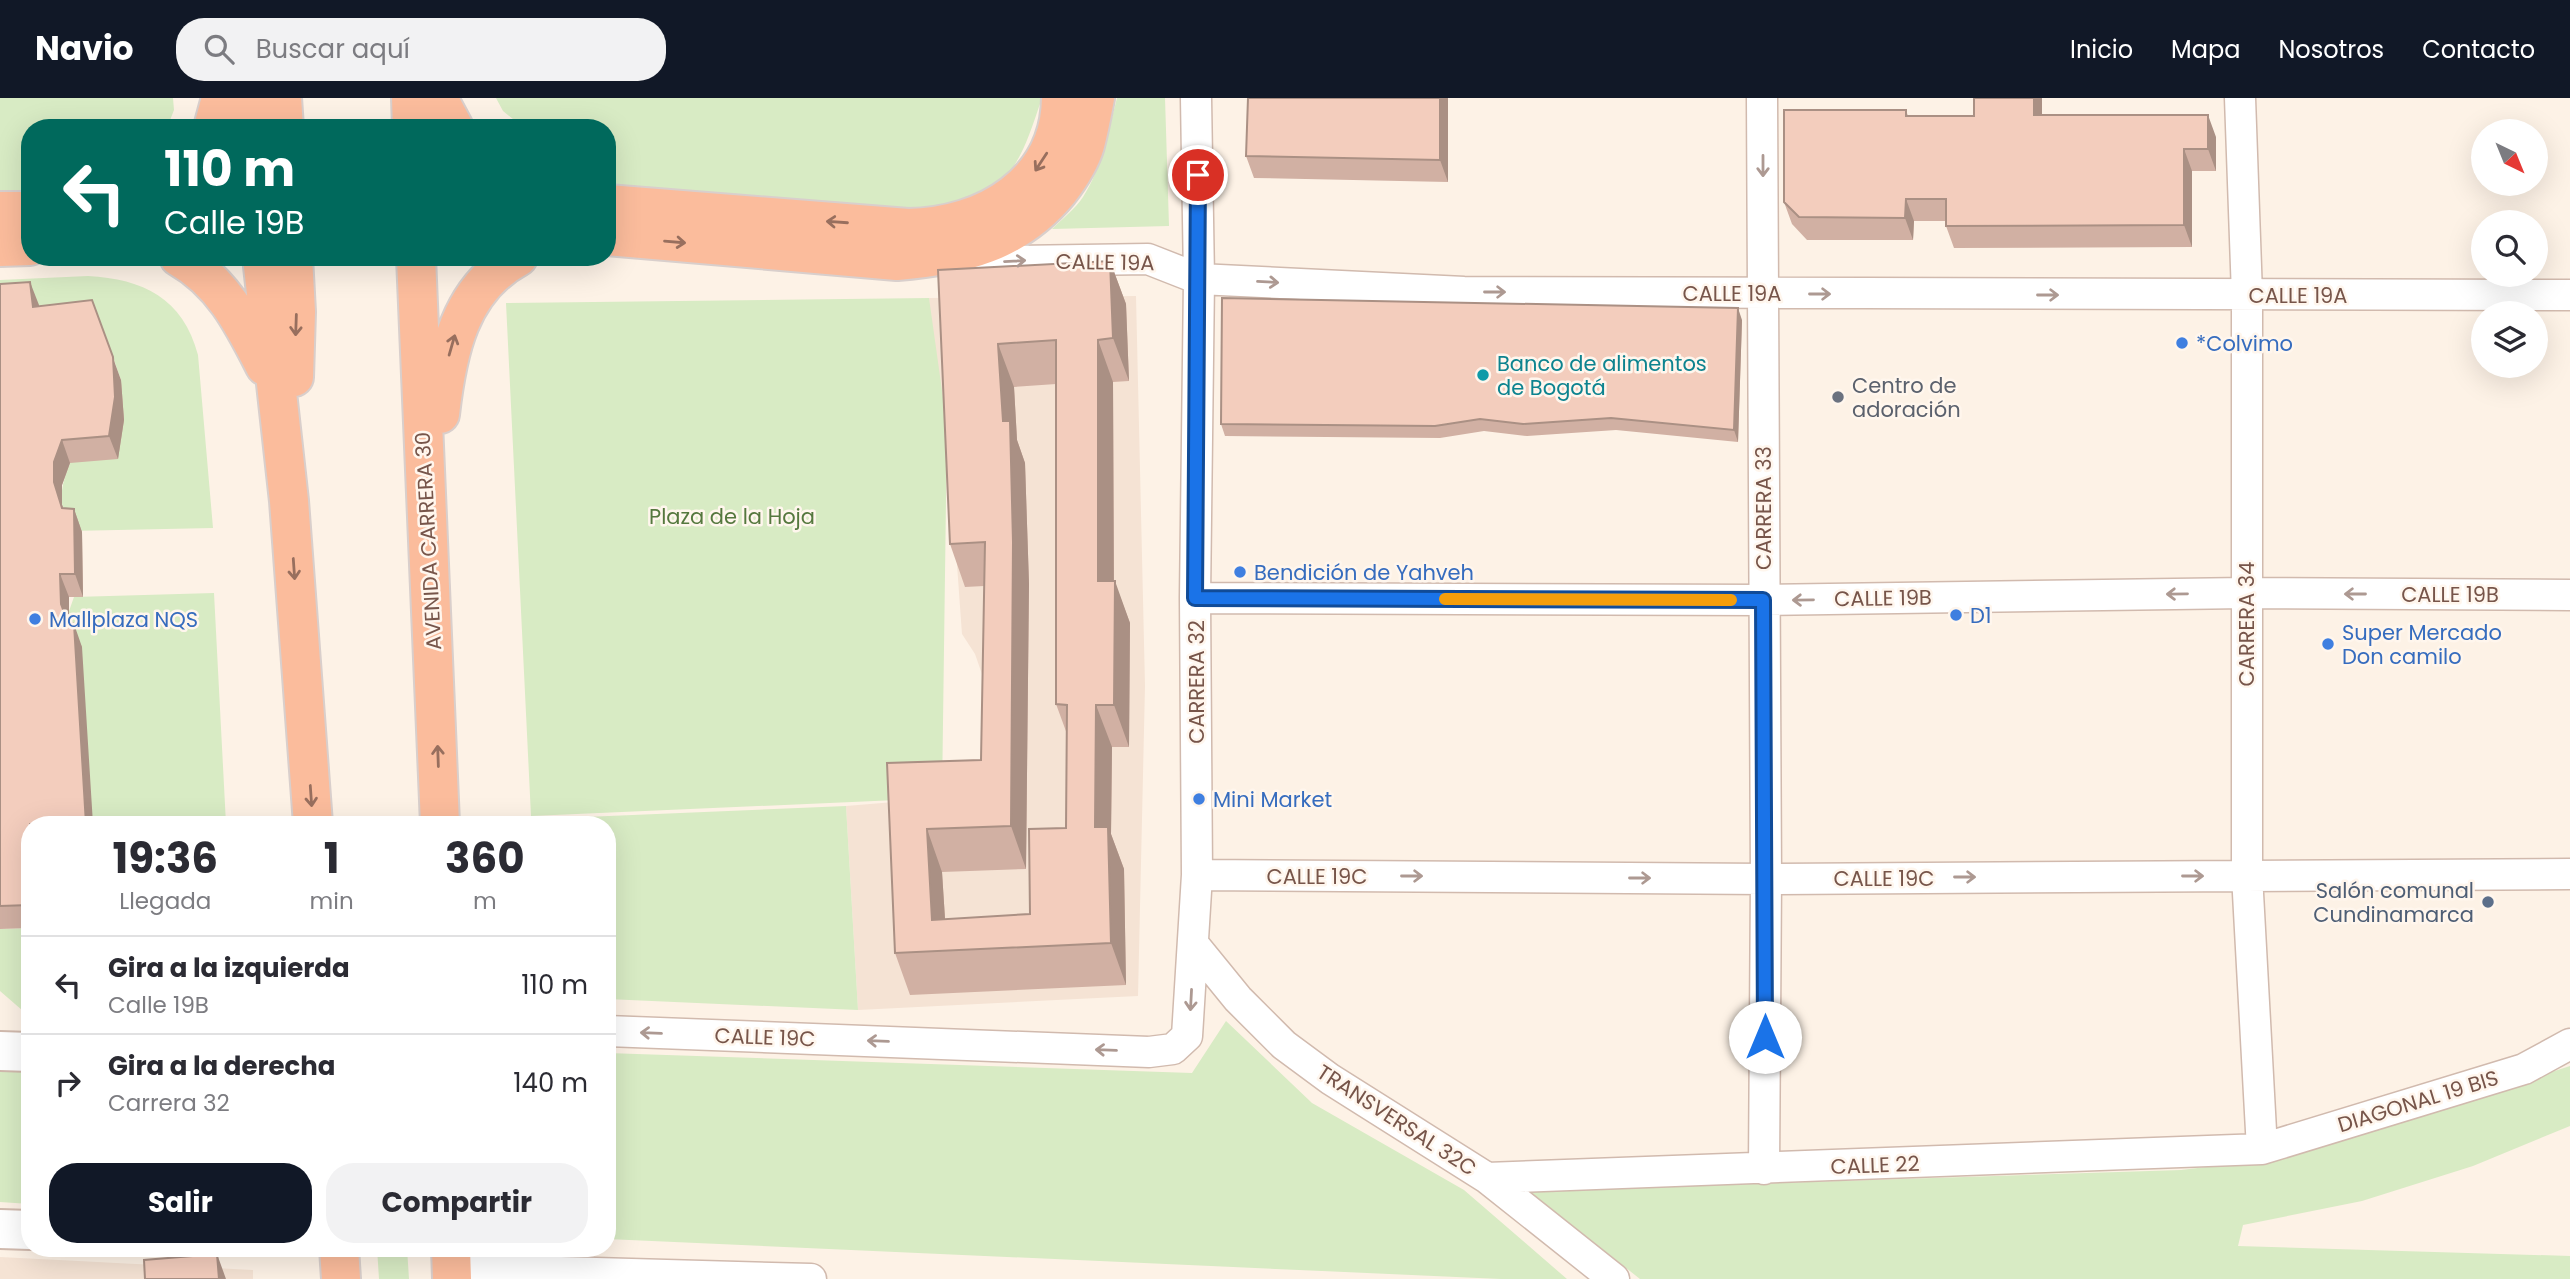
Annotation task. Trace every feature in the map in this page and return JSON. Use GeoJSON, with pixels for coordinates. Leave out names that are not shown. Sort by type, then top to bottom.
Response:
{"type":"FeatureCollection","features":[{"type":"Feature","properties":{"kind":"highway"},"geometry":{"type":"LineString","coordinates":[[215,119],[221,98]]}},
{"type":"Feature","properties":{"kind":"highway"},"geometry":{"type":"LineString","coordinates":[[244,98],[246,119]]}},
{"type":"Feature","properties":{"kind":"highway"},"geometry":{"type":"LineString","coordinates":[[282,98],[283,119]]}},
{"type":"Feature","properties":{"kind":"highway"},"geometry":{"type":"LineString","coordinates":[[411,98],[412,119]]}},
{"type":"Feature","properties":{"kind":"highway"},"geometry":{"type":"LineString","coordinates":[[438,98],[449,119]]}},
{"type":"Feature","properties":{"kind":"highway"},"geometry":{"type":"LineString","coordinates":[[616,205],[908,228],[933,228],[967,221],[1000,206],[1042,162],[1057,132],[1061,98]]}},
{"type":"Feature","properties":{"kind":"highway"},"geometry":{"type":"LineString","coordinates":[[616,237],[897,261],[930,259],[986,246],[1032,220],[1070,178],[1084,147],[1095,98]]}},
{"type":"Feature","properties":{"kind":"highway"},"geometry":{"type":"LineString","coordinates":[[0,211],[21,211]]}},
{"type":"Feature","properties":{"kind":"highway"},"geometry":{"type":"LineString","coordinates":[[0,247],[21,246]]}},
{"type":"Feature","properties":{"kind":"highway"},"geometry":{"type":"LineString","coordinates":[[193,266],[204,273],[234,308],[276,385]]}},
{"type":"Feature","properties":{"kind":"highway"},"geometry":{"type":"LineString","coordinates":[[263,266],[289,501],[312,816]]}},
{"type":"Feature","properties":{"kind":"highway"},"geometry":{"type":"LineString","coordinates":[[289,501],[296,312],[293,266]]}},
{"type":"Feature","properties":{"kind":"highway","name":"AVENIDA CARRERA 30"},"geometry":{"type":"LineString","coordinates":[[416,266],[440,816]]}},
{"type":"Feature","properties":{"kind":"highway"},"geometry":{"type":"LineString","coordinates":[[426,534],[446,367],[456,332],[480,288],[507,266]]}},
{"type":"Feature","properties":{"kind":"highway"},"geometry":{"type":"LineString","coordinates":[[340,1257],[341,1279]]}},
{"type":"Feature","properties":{"kind":"street","name":"CARRERA 32"},"geometry":{"type":"LineString","coordinates":[[1173,1049],[1189,1028],[1197,875],[1195,598],[1199,279],[1196,98]]}},
{"type":"Feature","properties":{"kind":"street","name":"CARRERA 33"},"geometry":{"type":"LineString","coordinates":[[1762,98],[1766,879],[1764,1169]]}},
{"type":"Feature","properties":{"kind":"street","name":"CARRERA 34"},"geometry":{"type":"LineString","coordinates":[[2240,98],[2247,295],[2247,875],[2262,1149]]}},
{"type":"Feature","properties":{"kind":"street","name":"CALLE 19A"},"geometry":{"type":"LineString","coordinates":[[897,261],[992,263],[1128,258],[1162,262],[1199,279],[1464,292],[2570,295]]}},
{"type":"Feature","properties":{"kind":"street","name":"CALLE 19B"},"geometry":{"type":"LineString","coordinates":[[1195,598],[1763,600],[2246,593],[2570,595]]}},
{"type":"Feature","properties":{"kind":"street","name":"CALLE 19C"},"geometry":{"type":"LineString","coordinates":[[1197,875],[1766,879],[2570,874]]}},
{"type":"Feature","properties":{"kind":"street","name":"TRANSVERSAL 32C"},"geometry":{"type":"LineString","coordinates":[[1194,945],[1238,999],[1284,1045],[1330,1079],[1487,1178],[1614,1279]]}},
{"type":"Feature","properties":{"kind":"street","name":"CALLE 19C"},"geometry":{"type":"LineString","coordinates":[[616,1031],[1149,1052],[1173,1049]]}},
{"type":"Feature","properties":{"kind":"street","name":"DIAGONAL 19 BIS"},"geometry":{"type":"LineString","coordinates":[[2262,1149],[2524,1069],[2570,1044]]}},
{"type":"Feature","properties":{"kind":"street"},"geometry":{"type":"LineString","coordinates":[[0,1051],[21,1052]]}},
{"type":"Feature","properties":{"kind":"street","name":"CALLE 22"},"geometry":{"type":"LineString","coordinates":[[1487,1178],[2262,1149]]}},
{"type":"Feature","properties":{"kind":"street"},"geometry":{"type":"LineString","coordinates":[[0,1229],[21,1230]]}},
{"type":"Feature","properties":{"kind":"street"},"geometry":{"type":"LineString","coordinates":[[452,1265],[811,1279]]}},
{"type":"Feature","properties":{"kind":"shaded area"},"geometry":{"type":"Polygon","coordinates":[[[1136,296],[1145,686],[1138,996],[858,1010],[846,806],[942,798],[985,767],[992,703],[975,654],[962,634],[947,426],[933,405],[929,298],[1136,296]]]}},
{"type":"Feature","properties":{"kind":"shaded area"},"geometry":{"type":"Polygon","coordinates":[[[0,1257],[253,1270],[253,1279],[0,1279],[0,1257]]]}},
{"type":"Feature","properties":{"kind":"green space"},"geometry":{"type":"Polygon","coordinates":[[[0,98],[173,98],[174,110],[170,119],[21,119],[21,192],[0,193],[0,98]]]}},
{"type":"Feature","properties":{"kind":"green space"},"geometry":{"type":"Polygon","coordinates":[[[496,98],[1042,98],[1026,143],[1009,173],[997,185],[982,194],[937,212],[616,190],[616,119],[513,119],[503,111],[496,98]]]}},
{"type":"Feature","properties":{"kind":"green space"},"geometry":{"type":"Polygon","coordinates":[[[1117,98],[1165,98],[1169,226],[1052,229],[1076,206],[1090,186],[1104,149],[1117,98]]]}},
{"type":"Feature","properties":{"kind":"green space"},"geometry":{"type":"Polygon","coordinates":[[[88,276],[126,282],[158,295],[182,319],[191,335],[198,355],[213,528],[70,531],[62,504],[66,473],[82,440],[121,380],[101,323],[0,308],[0,280],[88,276]]]}},
{"type":"Feature","properties":{"kind":"green space","name":"Plaza de la Hoja"},"geometry":{"type":"Polygon","coordinates":[[[929,298],[947,426],[942,798],[531,816],[506,303],[929,298]]]}},
{"type":"Feature","properties":{"kind":"green space"},"geometry":{"type":"Polygon","coordinates":[[[214,593],[226,816],[92,816],[69,627],[69,611],[74,597],[214,593]]]}},
{"type":"Feature","properties":{"kind":"green space"},"geometry":{"type":"Polygon","coordinates":[[[846,806],[858,1010],[616,999],[616,816],[608,816],[846,806]]]}},
{"type":"Feature","properties":{"kind":"green space"},"geometry":{"type":"Polygon","coordinates":[[[21,928],[21,1009],[0,991],[0,929],[21,928]]]}},
{"type":"Feature","properties":{"kind":"green space"},"geometry":{"type":"Polygon","coordinates":[[[1226,1021],[1312,1103],[1464,1190],[1567,1279],[1501,1279],[616,1239],[616,1053],[1192,1073],[1226,1021]]]}},
{"type":"Feature","properties":{"kind":"green space"},"geometry":{"type":"Polygon","coordinates":[[[0,1063],[21,1064],[21,1203],[0,1202],[0,1063]]]}},
{"type":"Feature","properties":{"kind":"green space"},"geometry":{"type":"Polygon","coordinates":[[[2570,1066],[2570,1126],[2473,1166],[2362,1201],[2243,1225],[2238,1246],[2570,1256],[2570,1279],[1640,1279],[1529,1191],[2181,1170],[2264,1160],[2354,1137],[2570,1066]]]}},
{"type":"Feature","properties":{"kind":"green space"},"geometry":{"type":"Polygon","coordinates":[[[378,1257],[408,1257],[409,1279],[379,1279],[378,1257]]]}},
{"type":"Feature","properties":{"kind":"building"},"geometry":{"type":"Polygon","coordinates":[[[1248,98],[1440,98],[1440,160],[1246,156],[1248,98]]]}},
{"type":"Feature","properties":{"kind":"building"},"geometry":{"type":"Polygon","coordinates":[[[1974,98],[2034,98],[2034,115],[2208,115],[2208,149],[2184,149],[2184,225],[1946,226],[1946,199],[1906,199],[1905,218],[1799,217],[1784,202],[1784,110],[1906,110],[1906,116],[1974,116],[1974,98]]]}},
{"type":"Feature","properties":{"kind":"building"},"geometry":{"type":"Polygon","coordinates":[[[1110,261],[1113,338],[1098,340],[1098,581],[1115,581],[1114,705],[1096,705],[1095,827],[1108,827],[1111,943],[895,953],[887,763],[981,760],[985,542],[950,544],[938,270],[1110,261]],[[1056,340],[998,344],[1003,421],[1010,421],[1013,542],[1011,826],[927,829],[932,920],[1030,914],[1029,829],[1066,828],[1067,705],[1056,704],[1056,340]]]}},
{"type":"Feature","properties":{"kind":"building","name":"Mallplaza NQS"},"geometry":{"type":"Polygon","coordinates":[[[30,282],[33,307],[92,300],[113,357],[115,397],[109,436],[62,440],[54,462],[54,482],[62,508],[74,509],[75,574],[60,574],[61,604],[67,620],[74,624],[86,816],[21,816],[21,905],[0,906],[0,284],[30,282]]]}},
{"type":"Feature","properties":{"kind":"building","name":"Banco de alimentos de Bogotá"},"geometry":{"type":"Polygon","coordinates":[[[1222,298],[1738,308],[1734,430],[1611,418],[1523,424],[1480,419],[1435,426],[1221,424],[1222,298]]]}},
{"type":"Feature","properties":{"kind":"building"},"geometry":{"type":"Polygon","coordinates":[[[217,1257],[219,1279],[145,1279],[144,1260],[217,1257]]]}},
{"type":"Feature","properties":{"kind":"slow traffic"},"geometry":{"type":"LineString","coordinates":[[1445,599],[1731,600]]}},
{"type":"Feature","properties":{"kind":"place","name":"*Colvimo"},"geometry":{"type":"Point","coordinates":[2182,343]}},
{"type":"Feature","properties":{"kind":"place","name":"Banco de alimentos de Bogotá"},"geometry":{"type":"Point","coordinates":[1483,375]}},
{"type":"Feature","properties":{"kind":"place","name":"Centro de adoración"},"geometry":{"type":"Point","coordinates":[1838,397]}},
{"type":"Feature","properties":{"kind":"place","name":"Bendición de Yahveh"},"geometry":{"type":"Point","coordinates":[1240,572]}},
{"type":"Feature","properties":{"kind":"place","name":"D1"},"geometry":{"type":"Point","coordinates":[1956,615]}},
{"type":"Feature","properties":{"kind":"place","name":"Mallplaza NQS"},"geometry":{"type":"Point","coordinates":[35,619]}},
{"type":"Feature","properties":{"kind":"place","name":"Super Mercado Don camilo"},"geometry":{"type":"Point","coordinates":[2328,644]}},
{"type":"Feature","properties":{"kind":"place","name":"Mini Market"},"geometry":{"type":"Point","coordinates":[1199,799]}},
{"type":"Feature","properties":{"kind":"place","name":"Salón comunal Cundinamarca"},"geometry":{"type":"Point","coordinates":[2488,902]}},
{"type":"Feature","properties":{"kind":"route"},"geometry":{"type":"LineString","coordinates":[[1198,175],[1195,598],[1763,600],[1765,1037]]}}]}
